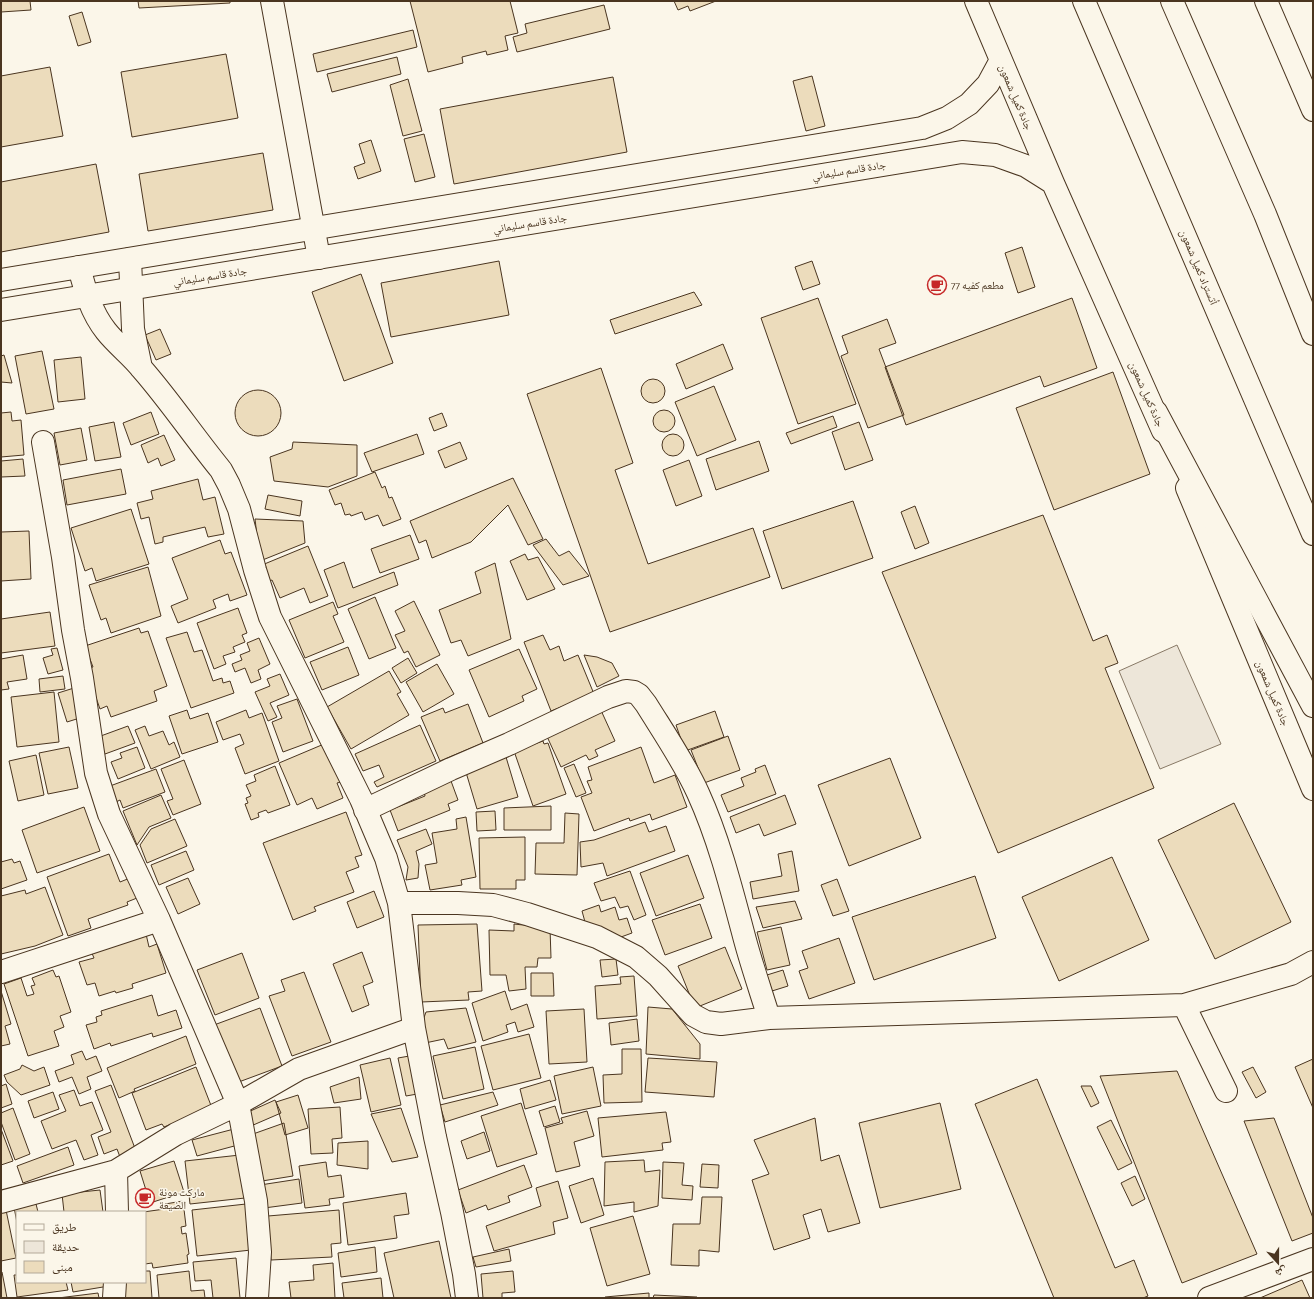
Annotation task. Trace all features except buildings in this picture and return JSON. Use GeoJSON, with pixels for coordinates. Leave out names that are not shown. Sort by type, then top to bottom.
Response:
{"type":"FeatureCollection","features":[{"type":"Feature","properties":{"kind":"main road"},"geometry":{"type":"LineString","coordinates":[[272,1],[319,258]]}},
{"type":"Feature","properties":{"kind":"main road","name":"جادة كميل شمعون"},"geometry":{"type":"LineString","coordinates":[[976,1],[1053,183],[1156,412],[1313,789]]}},
{"type":"Feature","properties":{"kind":"main road","name":"أتستراد كميل شمعون"},"geometry":{"type":"LineString","coordinates":[[1084,1],[1313,534]]}},
{"type":"Feature","properties":{"kind":"main road"},"geometry":{"type":"LineString","coordinates":[[1172,1],[1265,214],[1313,334]]}},
{"type":"Feature","properties":{"kind":"main road"},"geometry":{"type":"LineString","coordinates":[[1266,1],[1313,110]]}},
{"type":"Feature","properties":{"kind":"main road"},"geometry":{"type":"LineString","coordinates":[[1,280],[922,128],[947,118],[970,104],[988,84],[1001,60]]}},
{"type":"Feature","properties":{"kind":"main road"},"geometry":{"type":"LineString","coordinates":[[831,144],[838,148],[842,156],[842,165],[839,172]]}},
{"type":"Feature","properties":{"kind":"main road"},"geometry":{"type":"LineString","coordinates":[[805,147],[801,155],[800,163],[803,171],[809,177]]}},
{"type":"Feature","properties":{"kind":"main road","name":"جادة قاسم سليماني"},"geometry":{"type":"LineString","coordinates":[[1,310],[962,152],[995,155],[1013,161],[1026,166],[1053,183]]}},
{"type":"Feature","properties":{"kind":"main road"},"geometry":{"type":"LineString","coordinates":[[1265,214],[1283,241],[1313,297]]}},
{"type":"Feature","properties":{"kind":"main road"},"geometry":{"type":"LineString","coordinates":[[130,259],[133,329],[141,368]]}},
{"type":"Feature","properties":{"kind":"main road"},"geometry":{"type":"LineString","coordinates":[[79,267],[86,296],[94,313],[105,330],[141,368],[221,470],[229,485],[239,509],[255,570],[270,617],[361,799],[386,858],[399,903],[414,1028],[435,1137],[452,1212],[467,1298]]}},
{"type":"Feature","properties":{"kind":"main road"},"geometry":{"type":"LineString","coordinates":[[1156,412],[1313,706]]}},
{"type":"Feature","properties":{"kind":"main road"},"geometry":{"type":"LineString","coordinates":[[43,442],[63,557],[96,773],[108,814],[159,920],[238,1104],[256,1201],[260,1252],[257,1298]]}},
{"type":"Feature","properties":{"kind":"main road"},"geometry":{"type":"LineString","coordinates":[[365,810],[608,697],[626,691],[634,692],[639,695],[646,704],[690,776],[699,794],[709,819],[730,885],[769,1018]]}},
{"type":"Feature","properties":{"kind":"main road"},"geometry":{"type":"LineString","coordinates":[[399,903],[458,903],[493,905],[598,936],[636,957],[658,976],[693,1015],[706,1022],[721,1024],[769,1018],[1184,1005],[1291,974],[1313,962]]}},
{"type":"Feature","properties":{"kind":"main road"},"geometry":{"type":"LineString","coordinates":[[1,972],[159,920]]}},
{"type":"Feature","properties":{"kind":"main road"},"geometry":{"type":"LineString","coordinates":[[1291,974],[1313,974]]}},
{"type":"Feature","properties":{"kind":"main road"},"geometry":{"type":"LineString","coordinates":[[1184,1005],[1226,1091]]}},
{"type":"Feature","properties":{"kind":"main road"},"geometry":{"type":"LineString","coordinates":[[1,1202],[116,1171],[176,1134],[238,1104],[299,1069],[414,1028]]}},
{"type":"Feature","properties":{"kind":"main road"},"geometry":{"type":"LineString","coordinates":[[116,1171],[117,1211]]}},
{"type":"Feature","properties":{"kind":"main road"},"geometry":{"type":"LineString","coordinates":[[1209,1298],[1313,1259]]}},
{"type":"Feature","properties":{"kind":"main road"},"geometry":{"type":"LineString","coordinates":[[114,1298],[115,1283]]}},
{"type":"Feature","properties":{"kind":"green space"},"geometry":{"type":"Polygon","coordinates":[[[1177,645],[1221,744],[1160,769],[1119,671],[1177,645]]]}},
{"type":"Feature","properties":{"kind":"place","name":"مطعم كفيه 77"},"geometry":{"type":"Point","coordinates":[937,285]}},
{"type":"Feature","properties":{"kind":"place","name":"ماركت مونة الضيعة"},"geometry":{"type":"Point","coordinates":[145,1198]}}]}
